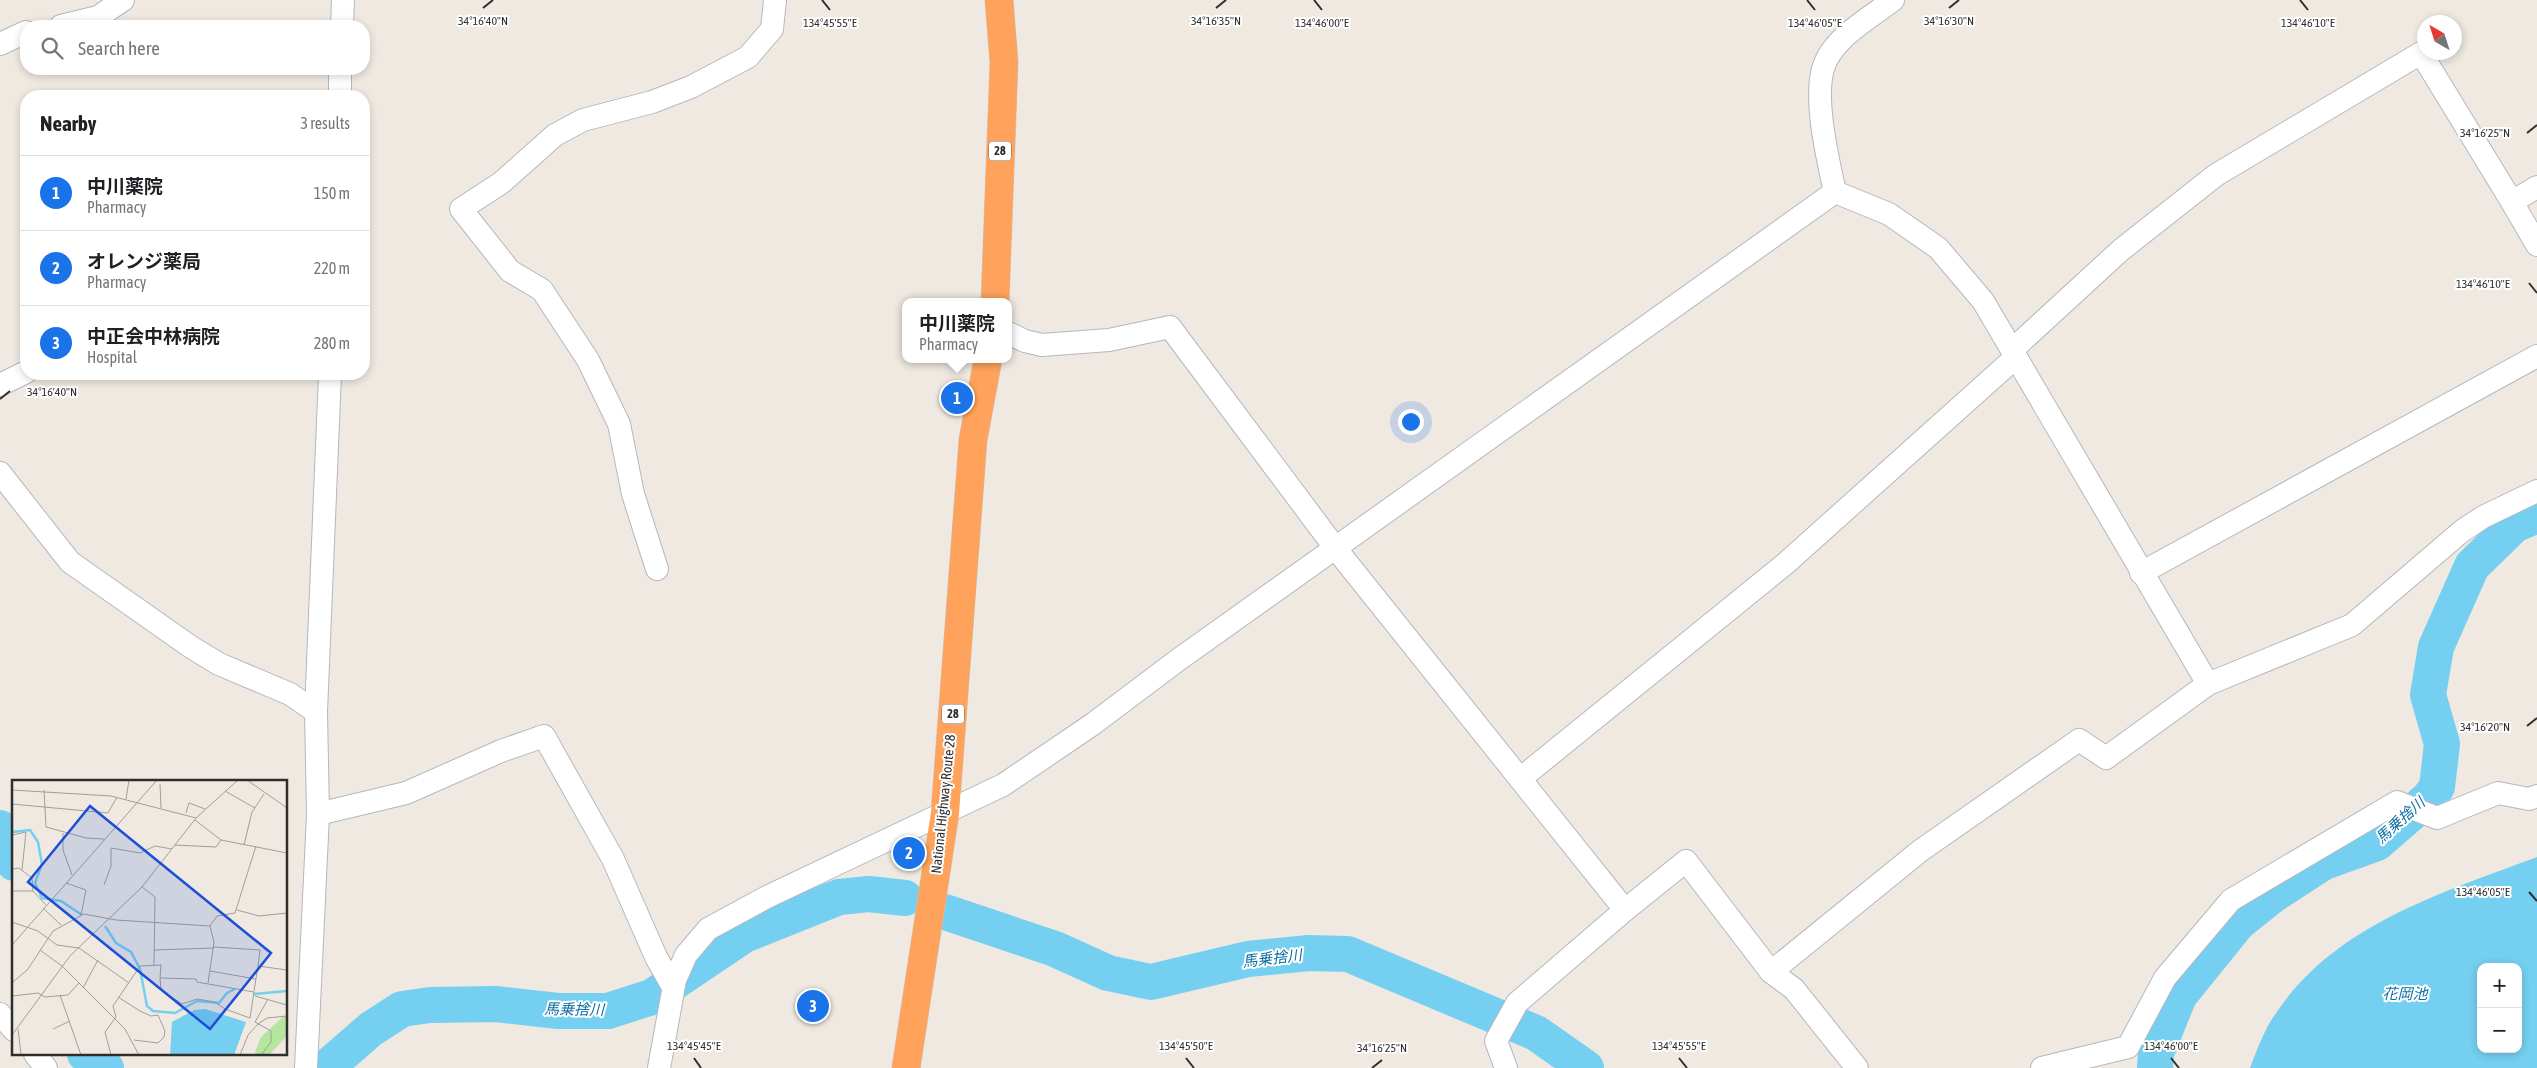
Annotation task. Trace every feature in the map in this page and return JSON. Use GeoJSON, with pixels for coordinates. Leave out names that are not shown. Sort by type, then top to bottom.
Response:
{"type":"FeatureCollection","features":[{"type":"Feature","properties":{"kind":"highway","name":"28"},"geometry":{"type":"LineString","coordinates":[[994,298],[1004,62],[999,0]]}},
{"type":"Feature","properties":{"kind":"highway","name":"National Highway Route 28"},"geometry":{"type":"LineString","coordinates":[[906,1068],[945,813],[973,440],[987,363]]}},
{"type":"Feature","properties":{"kind":"street"},"geometry":{"type":"LineString","coordinates":[[86,20],[98,17],[123,0]]}},
{"type":"Feature","properties":{"kind":"street"},"geometry":{"type":"LineString","coordinates":[[342,20],[343,0]]}},
{"type":"Feature","properties":{"kind":"street"},"geometry":{"type":"LineString","coordinates":[[657,569],[633,494],[619,424],[588,360],[542,290],[510,270],[460,210],[500,183],[555,135],[583,120],[652,102],[691,88],[748,57],[772,29],[775,0]]}},
{"type":"Feature","properties":{"kind":"street"},"geometry":{"type":"LineString","coordinates":[[1835,192],[1826,152],[1820,94],[1825,61],[1840,41],[1893,0]]}},
{"type":"Feature","properties":{"kind":"street"},"geometry":{"type":"LineString","coordinates":[[0,44],[20,35]]}},
{"type":"Feature","properties":{"kind":"street"},"geometry":{"type":"LineString","coordinates":[[1520,779],[1786,564],[2014,353],[2121,250],[2216,175],[2421,53],[2537,245]]}},
{"type":"Feature","properties":{"kind":"street"},"geometry":{"type":"LineString","coordinates":[[340,75],[340,90]]}},
{"type":"Feature","properties":{"kind":"street"},"geometry":{"type":"LineString","coordinates":[[2512,202],[2537,187]]}},
{"type":"Feature","properties":{"kind":"street"},"geometry":{"type":"LineString","coordinates":[[1835,192],[1889,214],[1938,248],[1983,301],[2141,573],[2208,684]]}},
{"type":"Feature","properties":{"kind":"street"},"geometry":{"type":"LineString","coordinates":[[659,1068],[673,987],[686,955],[708,930],[766,897],[1003,785],[1093,724],[1178,660],[1835,192]]}},
{"type":"Feature","properties":{"kind":"street"},"geometry":{"type":"LineString","coordinates":[[1012,335],[1042,345],[1109,340],[1170,327],[1336,549],[1625,910]]}},
{"type":"Feature","properties":{"kind":"street"},"geometry":{"type":"LineString","coordinates":[[2141,573],[2537,356]]}},
{"type":"Feature","properties":{"kind":"street"},"geometry":{"type":"LineString","coordinates":[[0,385],[20,375]]}},
{"type":"Feature","properties":{"kind":"street"},"geometry":{"type":"LineString","coordinates":[[306,1068],[318,814],[316,712],[330,380]]}},
{"type":"Feature","properties":{"kind":"street"},"geometry":{"type":"LineString","coordinates":[[0,474],[70,562],[191,647],[219,664],[290,694],[316,712]]}},
{"type":"Feature","properties":{"kind":"street"},"geometry":{"type":"LineString","coordinates":[[1771,972],[1920,851],[2079,740],[2106,758],[2208,684],[2352,625],[2462,531],[2482,517],[2537,491]]}},
{"type":"Feature","properties":{"kind":"street"},"geometry":{"type":"LineString","coordinates":[[318,814],[406,793],[501,751],[544,736],[613,859],[656,957],[673,987]]}},
{"type":"Feature","properties":{"kind":"street"},"geometry":{"type":"LineString","coordinates":[[2042,1068],[2128,1047],[2165,978],[2231,900],[2397,802],[2437,818],[2498,793],[2529,799],[2537,796]]}},
{"type":"Feature","properties":{"kind":"street"},"geometry":{"type":"LineString","coordinates":[[1506,1068],[1496,1041],[1517,1004],[1625,910],[1686,861],[1771,972],[1794,989],[1857,1068]]}},
{"type":"Feature","properties":{"kind":"street"},"geometry":{"type":"LineString","coordinates":[[0,1014],[12,1028]]}},
{"type":"Feature","properties":{"kind":"street"},"geometry":{"type":"LineString","coordinates":[[37,1056],[46,1068]]}},
{"type":"Feature","properties":{"kind":"water","name":"花岡池"},"geometry":{"type":"Polygon","coordinates":[[[2537,857],[2537,1068],[2250,1068],[2265,1032],[2276,1013],[2301,982],[2329,956],[2360,934],[2393,915],[2465,884],[2537,857]]]}},
{"type":"Feature","properties":{"kind":"waterway","name":"馬乗捨川"},"geometry":{"type":"LineString","coordinates":[[2155,1068],[2156,1053],[2179,996],[2238,923],[2273,895],[2324,862],[2377,843],[2429,798],[2437,787],[2442,744],[2428,695],[2436,647],[2472,566],[2514,525],[2537,515]]}},
{"type":"Feature","properties":{"kind":"waterway","name":"馬乗捨川"},"geometry":{"type":"LineString","coordinates":[[0,828],[12,847]]}},
{"type":"Feature","properties":{"kind":"waterway","name":"馬乗捨川"},"geometry":{"type":"LineString","coordinates":[[326,1068],[371,1029],[402,1009],[430,1005],[495,1004],[558,1011],[608,1011],[652,997],[744,935],[839,897],[869,894],[905,898]]}},
{"type":"Feature","properties":{"kind":"waterway","name":"馬乗捨川"},"geometry":{"type":"LineString","coordinates":[[945,912],[1055,949],[1108,973],[1151,982],[1248,959],[1309,953],[1348,954],[1536,1033],[1586,1068]]}},
{"type":"Feature","properties":{"kind":"waterway","name":"馬乗捨川"},"geometry":{"type":"LineString","coordinates":[[88,1056],[106,1068]]}},
{"type":"Feature","properties":{"kind":"place","name":"中川薬院"},"geometry":{"type":"Point","coordinates":[957,398]}},
{"type":"Feature","properties":{"kind":"place","name":"オレンジ薬局"},"geometry":{"type":"Point","coordinates":[909,853]}},
{"type":"Feature","properties":{"kind":"place","name":"中正会中林病院"},"geometry":{"type":"Point","coordinates":[813,1006]}}]}
